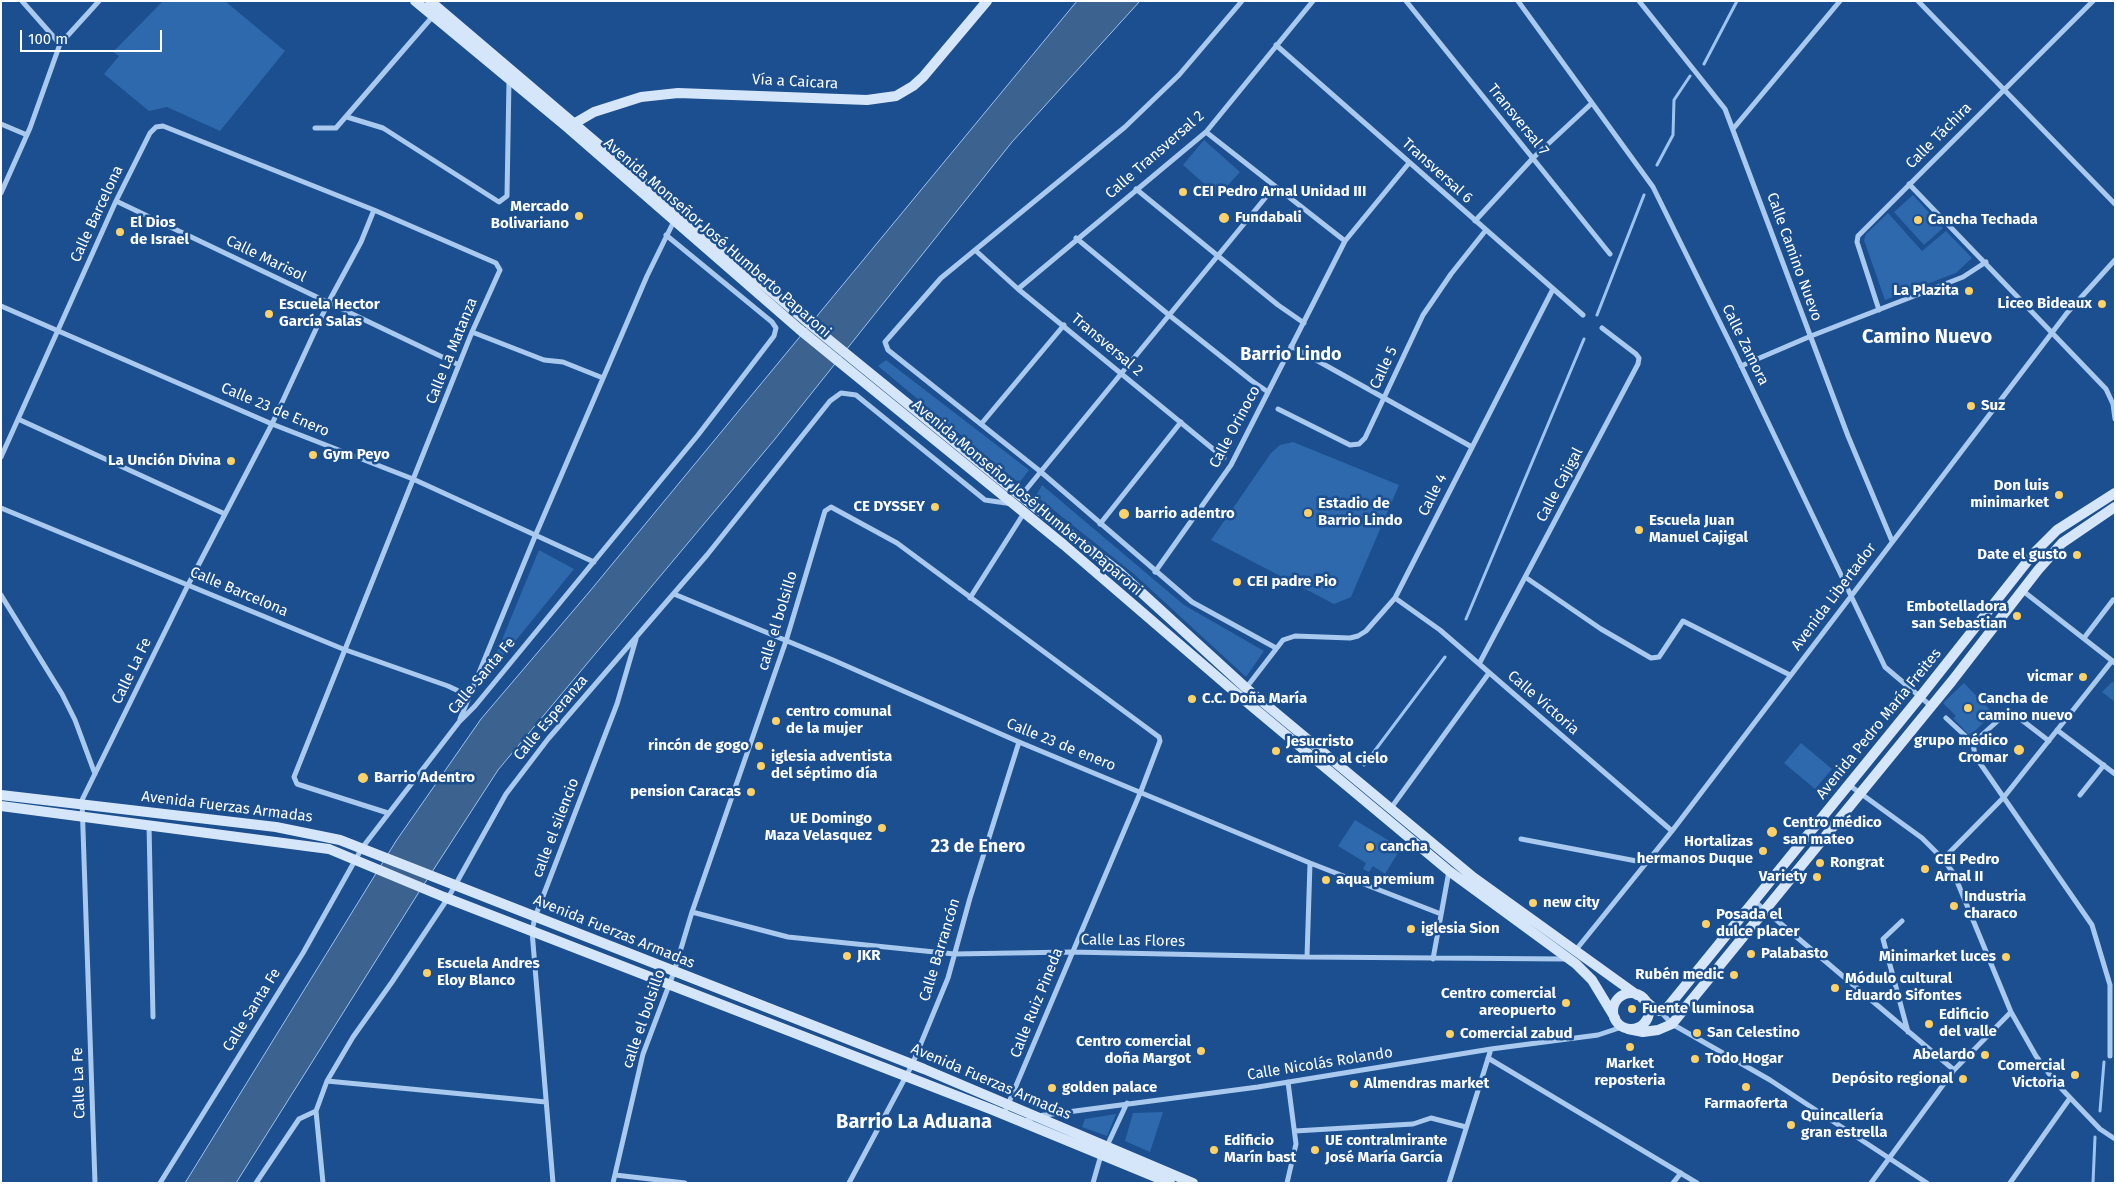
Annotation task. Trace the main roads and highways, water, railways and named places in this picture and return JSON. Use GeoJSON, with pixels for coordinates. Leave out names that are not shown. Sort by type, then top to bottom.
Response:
{"type":"FeatureCollection","features":[{"type":"Feature","properties":{"kind":"waterway"},"geometry":{"type":"LineString","coordinates":[[1704,64],[1737,1]]}},
{"type":"Feature","properties":{"kind":"waterway"},"geometry":{"type":"LineString","coordinates":[[1657,165],[1673,135],[1674,100],[1690,76]]}},
{"type":"Feature","properties":{"kind":"waterway"},"geometry":{"type":"LineString","coordinates":[[1597,315],[1644,195]]}},
{"type":"Feature","properties":{"kind":"waterway"},"geometry":{"type":"LineString","coordinates":[[1466,619],[1584,339]]}},
{"type":"Feature","properties":{"kind":"waterway"},"geometry":{"type":"LineString","coordinates":[[1364,765],[1445,657]]}},
{"type":"Feature","properties":{"kind":"waterway"},"geometry":{"type":"LineString","coordinates":[[2100,1111],[2104,1062]]}},
{"type":"Feature","properties":{"kind":"waterway"},"geometry":{"type":"LineString","coordinates":[[2093,1183],[2095,1137]]}},
{"type":"Feature","properties":{"kind":"place","name":"CEI Pedro Arnal Unidad III"},"geometry":{"type":"Point","coordinates":[1183,192]}},
{"type":"Feature","properties":{"kind":"place","name":"Mercado Bolivariano"},"geometry":{"type":"Point","coordinates":[579,216]}},
{"type":"Feature","properties":{"kind":"place","name":"Fundabali"},"geometry":{"type":"Point","coordinates":[1224,218]}},
{"type":"Feature","properties":{"kind":"place","name":"Cancha Techada"},"geometry":{"type":"Point","coordinates":[1918,220]}},
{"type":"Feature","properties":{"kind":"place","name":"El Dios de Israel"},"geometry":{"type":"Point","coordinates":[120,232]}},
{"type":"Feature","properties":{"kind":"place","name":"La Plazita"},"geometry":{"type":"Point","coordinates":[1969,291]}},
{"type":"Feature","properties":{"kind":"place","name":"Liceo Bideaux"},"geometry":{"type":"Point","coordinates":[2102,304]}},
{"type":"Feature","properties":{"kind":"place","name":"Escuela Hector García Salas"},"geometry":{"type":"Point","coordinates":[269,314]}},
{"type":"Feature","properties":{"kind":"place","name":"Suz"},"geometry":{"type":"Point","coordinates":[1971,406]}},
{"type":"Feature","properties":{"kind":"place","name":"Gym Peyo"},"geometry":{"type":"Point","coordinates":[313,455]}},
{"type":"Feature","properties":{"kind":"place","name":"La Unción Divina"},"geometry":{"type":"Point","coordinates":[231,461]}},
{"type":"Feature","properties":{"kind":"place","name":"Don luis minimarket"},"geometry":{"type":"Point","coordinates":[2059,495]}},
{"type":"Feature","properties":{"kind":"place","name":"CE DYSSEY"},"geometry":{"type":"Point","coordinates":[935,507]}},
{"type":"Feature","properties":{"kind":"place","name":"Estadio de Barrio Lindo"},"geometry":{"type":"Point","coordinates":[1308,513]}},
{"type":"Feature","properties":{"kind":"place","name":"barrio adentro"},"geometry":{"type":"Point","coordinates":[1124,514]}},
{"type":"Feature","properties":{"kind":"place","name":"Escuela Juan Manuel Cajigal"},"geometry":{"type":"Point","coordinates":[1639,530]}},
{"type":"Feature","properties":{"kind":"place","name":"Date el gusto"},"geometry":{"type":"Point","coordinates":[2077,555]}},
{"type":"Feature","properties":{"kind":"place","name":"CEI padre Pio"},"geometry":{"type":"Point","coordinates":[1237,582]}},
{"type":"Feature","properties":{"kind":"place","name":"Embotelladora san Sebastian"},"geometry":{"type":"Point","coordinates":[2017,616]}},
{"type":"Feature","properties":{"kind":"place","name":"vicmar"},"geometry":{"type":"Point","coordinates":[2083,677]}},
{"type":"Feature","properties":{"kind":"place","name":"C.C. Doña María"},"geometry":{"type":"Point","coordinates":[1192,699]}},
{"type":"Feature","properties":{"kind":"place","name":"Cancha de camino nuevo"},"geometry":{"type":"Point","coordinates":[1968,708]}},
{"type":"Feature","properties":{"kind":"place","name":"centro comunal de la mujer"},"geometry":{"type":"Point","coordinates":[776,721]}},
{"type":"Feature","properties":{"kind":"place","name":"rincón de gogo"},"geometry":{"type":"Point","coordinates":[759,746]}},
{"type":"Feature","properties":{"kind":"place","name":"grupo médico Cromar"},"geometry":{"type":"Point","coordinates":[2019,750]}},
{"type":"Feature","properties":{"kind":"place","name":"Jesucristo camino al cielo"},"geometry":{"type":"Point","coordinates":[1276,751]}},
{"type":"Feature","properties":{"kind":"place","name":"iglesia adventista del séptimo día"},"geometry":{"type":"Point","coordinates":[761,766]}},
{"type":"Feature","properties":{"kind":"place","name":"Barrio Adentro"},"geometry":{"type":"Point","coordinates":[363,778]}},
{"type":"Feature","properties":{"kind":"place","name":"pension Caracas"},"geometry":{"type":"Point","coordinates":[751,792]}},
{"type":"Feature","properties":{"kind":"place","name":"UE Domingo Maza Velasquez"},"geometry":{"type":"Point","coordinates":[882,828]}},
{"type":"Feature","properties":{"kind":"place","name":"Centro médico san mateo"},"geometry":{"type":"Point","coordinates":[1772,832]}},
{"type":"Feature","properties":{"kind":"place","name":"cancha"},"geometry":{"type":"Point","coordinates":[1370,847]}},
{"type":"Feature","properties":{"kind":"place","name":"Hortalizas hermanos Duque"},"geometry":{"type":"Point","coordinates":[1763,851]}},
{"type":"Feature","properties":{"kind":"place","name":"Rongrat"},"geometry":{"type":"Point","coordinates":[1820,863]}},
{"type":"Feature","properties":{"kind":"place","name":"CEI Pedro Arnal II"},"geometry":{"type":"Point","coordinates":[1925,869]}},
{"type":"Feature","properties":{"kind":"place","name":"Variety"},"geometry":{"type":"Point","coordinates":[1817,877]}},
{"type":"Feature","properties":{"kind":"place","name":"aqua premium"},"geometry":{"type":"Point","coordinates":[1326,880]}},
{"type":"Feature","properties":{"kind":"place","name":"new city"},"geometry":{"type":"Point","coordinates":[1533,903]}},
{"type":"Feature","properties":{"kind":"place","name":"Industria characo"},"geometry":{"type":"Point","coordinates":[1954,906]}},
{"type":"Feature","properties":{"kind":"place","name":"Posada el dulce placer"},"geometry":{"type":"Point","coordinates":[1706,924]}},
{"type":"Feature","properties":{"kind":"place","name":"iglesia Sion"},"geometry":{"type":"Point","coordinates":[1411,929]}},
{"type":"Feature","properties":{"kind":"place","name":"Palabasto"},"geometry":{"type":"Point","coordinates":[1751,954]}},
{"type":"Feature","properties":{"kind":"place","name":"JKR"},"geometry":{"type":"Point","coordinates":[847,956]}},
{"type":"Feature","properties":{"kind":"place","name":"Minimarket luces"},"geometry":{"type":"Point","coordinates":[2006,957]}},
{"type":"Feature","properties":{"kind":"place","name":"Escuela Andres Eloy Blanco"},"geometry":{"type":"Point","coordinates":[427,973]}},
{"type":"Feature","properties":{"kind":"place","name":"Rubén medic"},"geometry":{"type":"Point","coordinates":[1734,975]}},
{"type":"Feature","properties":{"kind":"place","name":"Módulo cultural Eduardo Sifontes"},"geometry":{"type":"Point","coordinates":[1835,988]}},
{"type":"Feature","properties":{"kind":"place","name":"Centro comercial areopuerto"},"geometry":{"type":"Point","coordinates":[1566,1003]}},
{"type":"Feature","properties":{"kind":"place","name":"Fuente luminosa"},"geometry":{"type":"Point","coordinates":[1632,1009]}},
{"type":"Feature","properties":{"kind":"place","name":"Edificio del valle"},"geometry":{"type":"Point","coordinates":[1929,1024]}},
{"type":"Feature","properties":{"kind":"place","name":"San Celestino"},"geometry":{"type":"Point","coordinates":[1697,1033]}},
{"type":"Feature","properties":{"kind":"place","name":"Comercial zabud"},"geometry":{"type":"Point","coordinates":[1450,1034]}},
{"type":"Feature","properties":{"kind":"place","name":"Market reposteria"},"geometry":{"type":"Point","coordinates":[1630,1047]}},
{"type":"Feature","properties":{"kind":"place","name":"Centro comercial doña Margot"},"geometry":{"type":"Point","coordinates":[1201,1051]}},
{"type":"Feature","properties":{"kind":"place","name":"Abelardo"},"geometry":{"type":"Point","coordinates":[1985,1055]}},
{"type":"Feature","properties":{"kind":"place","name":"Todo Hogar"},"geometry":{"type":"Point","coordinates":[1695,1059]}},
{"type":"Feature","properties":{"kind":"place","name":"Comercial Victoria"},"geometry":{"type":"Point","coordinates":[2075,1075]}},
{"type":"Feature","properties":{"kind":"place","name":"Depósito regional"},"geometry":{"type":"Point","coordinates":[1963,1079]}},
{"type":"Feature","properties":{"kind":"place","name":"Almendras market"},"geometry":{"type":"Point","coordinates":[1354,1084]}},
{"type":"Feature","properties":{"kind":"place","name":"Farmaoferta"},"geometry":{"type":"Point","coordinates":[1746,1087]}},
{"type":"Feature","properties":{"kind":"place","name":"golden palace"},"geometry":{"type":"Point","coordinates":[1052,1088]}},
{"type":"Feature","properties":{"kind":"place","name":"Quincallería gran estrella"},"geometry":{"type":"Point","coordinates":[1791,1125]}},
{"type":"Feature","properties":{"kind":"place","name":"Edificio Marín bast"},"geometry":{"type":"Point","coordinates":[1214,1150]}},
{"type":"Feature","properties":{"kind":"place","name":"UE contralmirante José María García"},"geometry":{"type":"Point","coordinates":[1315,1150]}},
{"type":"Feature","properties":{"kind":"district","name":"Camino Nuevo"},"geometry":{"type":"Point","coordinates":[1927,337]}},
{"type":"Feature","properties":{"kind":"district","name":"Barrio Lindo"},"geometry":{"type":"Point","coordinates":[1291,355]}},
{"type":"Feature","properties":{"kind":"district","name":"23 de Enero"},"geometry":{"type":"Point","coordinates":[978,847]}},
{"type":"Feature","properties":{"kind":"district","name":"Barrio La Aduana"},"geometry":{"type":"Point","coordinates":[914,1122]}}]}
